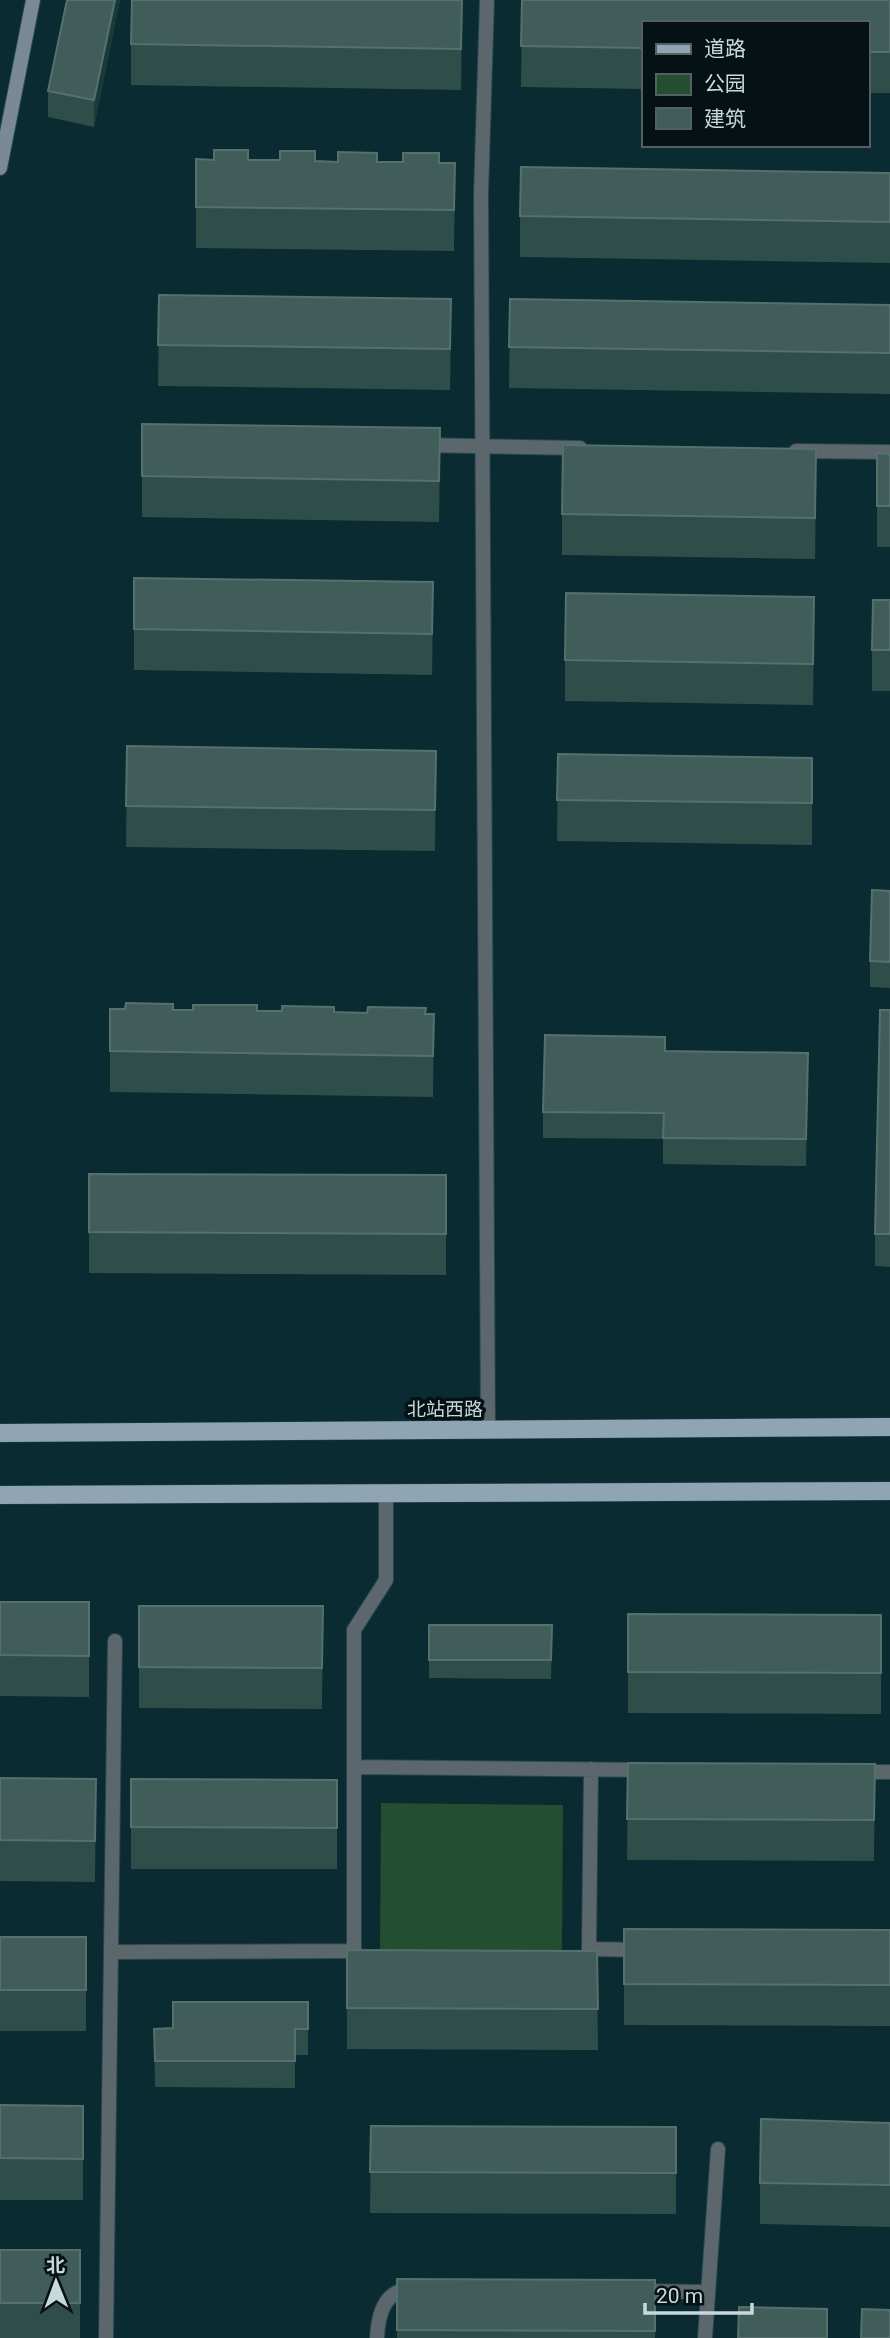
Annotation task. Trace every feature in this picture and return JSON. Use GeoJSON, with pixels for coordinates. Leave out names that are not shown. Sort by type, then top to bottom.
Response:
{"type":"FeatureCollection","features":[{"type":"Feature","properties":{"kind":"main road","name":"北站西路"},"geometry":{"type":"LineString","coordinates":[[0,1433],[890,1427]]}},
{"type":"Feature","properties":{"kind":"main road"},"geometry":{"type":"LineString","coordinates":[[0,1495],[890,1491]]}},
{"type":"Feature","properties":{"kind":"street"},"geometry":{"type":"LineString","coordinates":[[0,167],[33,0]]}},
{"type":"Feature","properties":{"kind":"lane"},"geometry":{"type":"LineString","coordinates":[[487,0],[481,194],[488,1430]]}},
{"type":"Feature","properties":{"kind":"lane"},"geometry":{"type":"LineString","coordinates":[[407,445],[591,448]]}},
{"type":"Feature","properties":{"kind":"lane"},"geometry":{"type":"LineString","coordinates":[[781,451],[890,452]]}},
{"type":"Feature","properties":{"kind":"lane"},"geometry":{"type":"LineString","coordinates":[[111,1952],[354,1951],[354,1630],[386,1580],[386,1493]]}},
{"type":"Feature","properties":{"kind":"lane"},"geometry":{"type":"LineString","coordinates":[[106,2338],[114,1641]]}},
{"type":"Feature","properties":{"kind":"lane"},"geometry":{"type":"LineString","coordinates":[[354,1768],[659,1770]]}},
{"type":"Feature","properties":{"kind":"lane"},"geometry":{"type":"LineString","coordinates":[[591,1769],[589,1949],[657,1950]]}},
{"type":"Feature","properties":{"kind":"lane"},"geometry":{"type":"LineString","coordinates":[[836,1772],[890,1772]]}},
{"type":"Feature","properties":{"kind":"lane"},"geometry":{"type":"LineString","coordinates":[[705,2338],[718,2149]]}},
{"type":"Feature","properties":{"kind":"lane"},"geometry":{"type":"LineString","coordinates":[[377,2338],[378,2315],[385,2301],[407,2289],[434,2289]]}},
{"type":"Feature","properties":{"kind":"lane"},"geometry":{"type":"LineString","coordinates":[[626,2291],[708,2292]]}},
{"type":"Feature","properties":{"kind":"green space"},"geometry":{"type":"Polygon","coordinates":[[[381,1803],[563,1805],[562,1953],[380,1951],[381,1803]]]}},
{"type":"Feature","properties":{"kind":"building"},"geometry":{"type":"Polygon","coordinates":[[[67,0],[115,0],[94,100],[48,91],[67,0]]]}},
{"type":"Feature","properties":{"kind":"building"},"geometry":{"type":"Polygon","coordinates":[[[132,0],[462,0],[461,49],[131,44],[132,0]]]}},
{"type":"Feature","properties":{"kind":"building"},"geometry":{"type":"Polygon","coordinates":[[[522,0],[890,0],[890,52],[869,52],[869,21],[642,21],[642,48],[521,46],[522,0]]]}},
{"type":"Feature","properties":{"kind":"building"},"geometry":{"type":"Polygon","coordinates":[[[214,150],[248,150],[248,160],[280,160],[280,151],[315,151],[315,161],[338,162],[338,152],[377,153],[377,162],[403,162],[403,153],[439,153],[439,163],[455,163],[454,210],[196,207],[196,159],[214,160],[214,150]]]}},
{"type":"Feature","properties":{"kind":"building"},"geometry":{"type":"Polygon","coordinates":[[[521,167],[890,173],[890,222],[520,216],[521,167]]]}},
{"type":"Feature","properties":{"kind":"building"},"geometry":{"type":"Polygon","coordinates":[[[159,295],[451,299],[450,349],[158,345],[159,295]]]}},
{"type":"Feature","properties":{"kind":"building"},"geometry":{"type":"Polygon","coordinates":[[[510,299],[890,305],[890,353],[509,347],[510,299]]]}},
{"type":"Feature","properties":{"kind":"building"},"geometry":{"type":"Polygon","coordinates":[[[142,424],[440,428],[439,481],[142,476],[142,424]]]}},
{"type":"Feature","properties":{"kind":"building"},"geometry":{"type":"Polygon","coordinates":[[[563,445],[816,449],[815,518],[562,514],[563,445]]]}},
{"type":"Feature","properties":{"kind":"building"},"geometry":{"type":"Polygon","coordinates":[[[877,453],[890,454],[890,506],[877,506],[877,453]]]}},
{"type":"Feature","properties":{"kind":"building"},"geometry":{"type":"Polygon","coordinates":[[[134,578],[433,582],[432,634],[134,629],[134,578]]]}},
{"type":"Feature","properties":{"kind":"building"},"geometry":{"type":"Polygon","coordinates":[[[566,593],[814,597],[813,664],[565,660],[566,593]]]}},
{"type":"Feature","properties":{"kind":"building"},"geometry":{"type":"Polygon","coordinates":[[[873,600],[890,600],[890,650],[872,650],[873,600]]]}},
{"type":"Feature","properties":{"kind":"building"},"geometry":{"type":"Polygon","coordinates":[[[127,746],[436,751],[435,810],[126,806],[127,746]]]}},
{"type":"Feature","properties":{"kind":"building"},"geometry":{"type":"Polygon","coordinates":[[[558,754],[812,758],[812,803],[557,800],[558,754]]]}},
{"type":"Feature","properties":{"kind":"building"},"geometry":{"type":"Polygon","coordinates":[[[872,890],[890,891],[890,962],[870,961],[872,890]]]}},
{"type":"Feature","properties":{"kind":"building"},"geometry":{"type":"Polygon","coordinates":[[[126,1003],[173,1004],[173,1010],[193,1010],[193,1005],[257,1005],[257,1011],[282,1011],[282,1006],[334,1007],[334,1012],[367,1013],[368,1007],[426,1008],[425,1014],[434,1014],[433,1056],[110,1051],[110,1009],[125,1009],[126,1003]]]}},
{"type":"Feature","properties":{"kind":"building"},"geometry":{"type":"Polygon","coordinates":[[[880,1010],[890,1010],[890,1234],[875,1234],[880,1010]]]}},
{"type":"Feature","properties":{"kind":"building"},"geometry":{"type":"Polygon","coordinates":[[[545,1035],[665,1037],[665,1051],[808,1053],[806,1139],[663,1138],[664,1113],[543,1112],[545,1035]]]}},
{"type":"Feature","properties":{"kind":"building"},"geometry":{"type":"Polygon","coordinates":[[[89,1174],[446,1175],[446,1234],[89,1232],[89,1174]]]}},
{"type":"Feature","properties":{"kind":"building"},"geometry":{"type":"Polygon","coordinates":[[[0,1602],[89,1602],[89,1656],[0,1655],[0,1602]]]}},
{"type":"Feature","properties":{"kind":"building"},"geometry":{"type":"Polygon","coordinates":[[[139,1606],[323,1606],[322,1668],[139,1667],[139,1606]]]}},
{"type":"Feature","properties":{"kind":"building"},"geometry":{"type":"Polygon","coordinates":[[[628,1614],[881,1615],[881,1673],[628,1672],[628,1614]]]}},
{"type":"Feature","properties":{"kind":"building"},"geometry":{"type":"Polygon","coordinates":[[[429,1625],[552,1625],[551,1660],[429,1660],[429,1625]]]}},
{"type":"Feature","properties":{"kind":"building"},"geometry":{"type":"Polygon","coordinates":[[[628,1763],[875,1764],[874,1820],[627,1819],[628,1763]]]}},
{"type":"Feature","properties":{"kind":"building"},"geometry":{"type":"Polygon","coordinates":[[[0,1778],[96,1779],[95,1841],[0,1840],[0,1778]]]}},
{"type":"Feature","properties":{"kind":"building"},"geometry":{"type":"Polygon","coordinates":[[[131,1779],[337,1780],[337,1828],[131,1827],[131,1779]]]}},
{"type":"Feature","properties":{"kind":"building"},"geometry":{"type":"Polygon","coordinates":[[[624,1929],[890,1930],[890,1985],[624,1984],[624,1929]]]}},
{"type":"Feature","properties":{"kind":"building"},"geometry":{"type":"Polygon","coordinates":[[[0,1937],[86,1937],[86,1990],[0,1990],[0,1937]]]}},
{"type":"Feature","properties":{"kind":"building"},"geometry":{"type":"Polygon","coordinates":[[[347,1950],[597,1951],[598,2009],[347,2008],[347,1950]]]}},
{"type":"Feature","properties":{"kind":"building"},"geometry":{"type":"Polygon","coordinates":[[[173,2002],[308,2002],[308,2029],[295,2029],[295,2061],[155,2061],[154,2029],[173,2028],[173,2002]]]}},
{"type":"Feature","properties":{"kind":"building"},"geometry":{"type":"Polygon","coordinates":[[[0,2105],[83,2106],[83,2159],[0,2158],[0,2105]]]}},
{"type":"Feature","properties":{"kind":"building"},"geometry":{"type":"Polygon","coordinates":[[[761,2119],[890,2123],[890,2185],[760,2183],[761,2119]]]}},
{"type":"Feature","properties":{"kind":"building"},"geometry":{"type":"Polygon","coordinates":[[[371,2126],[676,2127],[676,2173],[370,2172],[371,2126]]]}},
{"type":"Feature","properties":{"kind":"building"},"geometry":{"type":"Polygon","coordinates":[[[0,2250],[80,2250],[80,2303],[0,2303],[0,2250]]]}},
{"type":"Feature","properties":{"kind":"building"},"geometry":{"type":"Polygon","coordinates":[[[397,2279],[655,2280],[655,2331],[397,2330],[397,2279]]]}},
{"type":"Feature","properties":{"kind":"building"},"geometry":{"type":"Polygon","coordinates":[[[739,2307],[827,2309],[827,2338],[738,2338],[739,2307]]]}},
{"type":"Feature","properties":{"kind":"building"},"geometry":{"type":"Polygon","coordinates":[[[862,2309],[890,2310],[890,2338],[861,2338],[862,2309]]]}}]}
